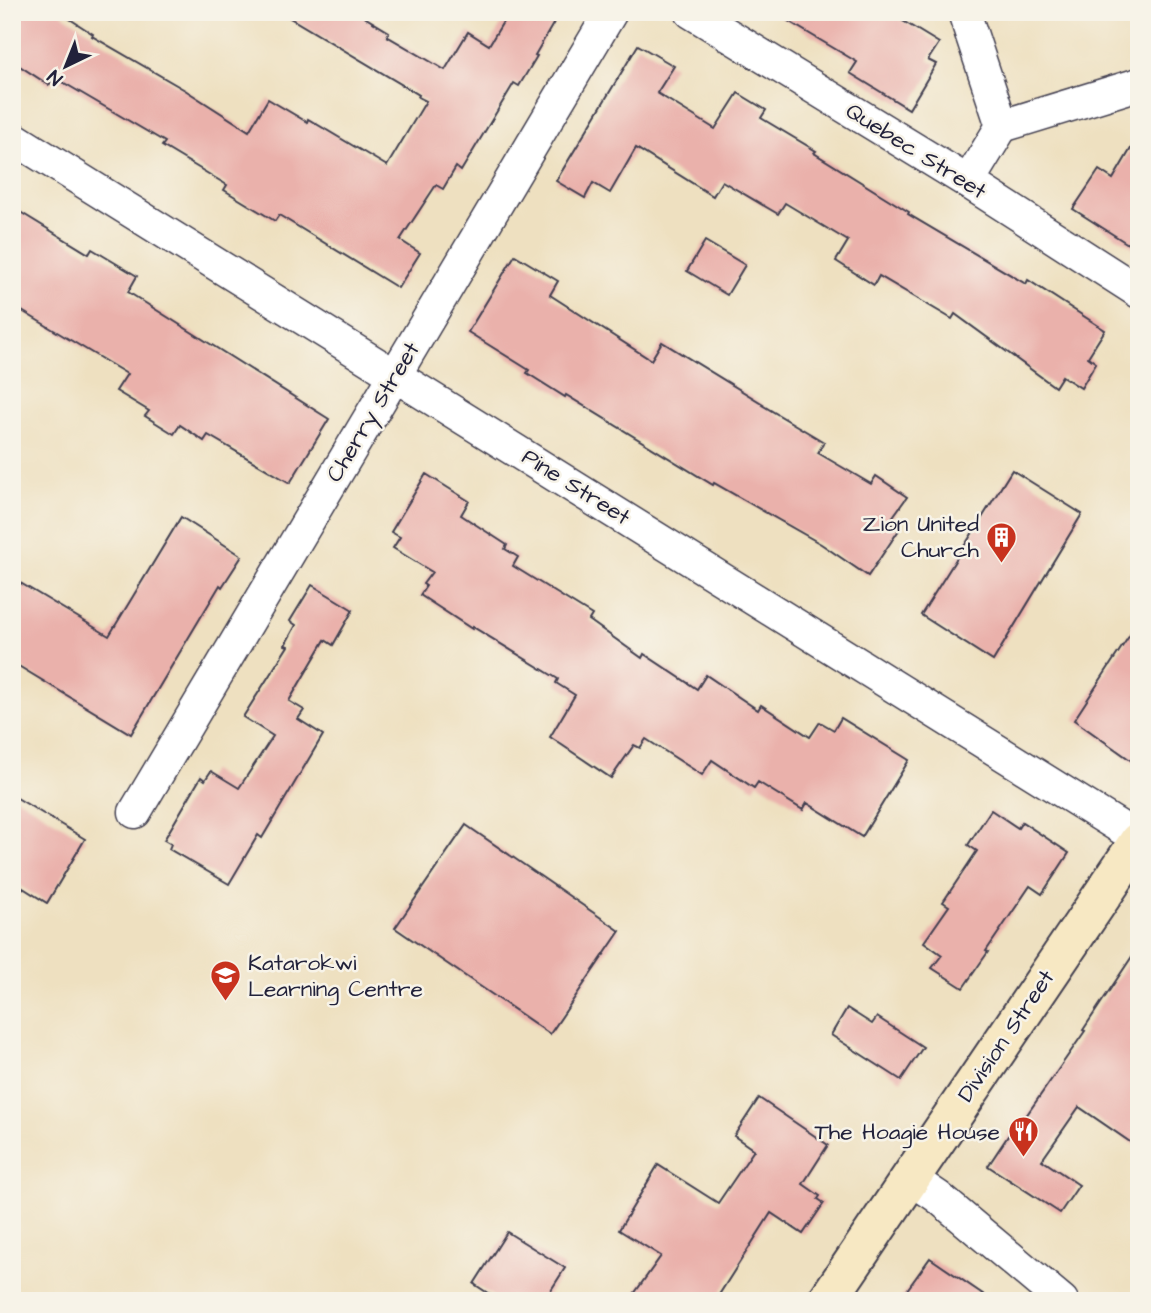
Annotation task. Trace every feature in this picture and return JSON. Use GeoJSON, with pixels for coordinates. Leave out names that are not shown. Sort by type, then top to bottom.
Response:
{"type":"FeatureCollection","features":[{"type":"Feature","properties":{"kind":"main road","name":"Division Street"},"geometry":{"type":"LineString","coordinates":[[827,1301],[1139,840]]}},
{"type":"Feature","properties":{"kind":"street","name":"Cherry Street"},"geometry":{"type":"LineString","coordinates":[[135,812],[611,12]]}},
{"type":"Feature","properties":{"kind":"street","name":"Quebec Street"},"geometry":{"type":"LineString","coordinates":[[691,12],[968,182],[1139,292]]}},
{"type":"Feature","properties":{"kind":"street"},"geometry":{"type":"LineString","coordinates":[[964,12],[1002,126]]}},
{"type":"Feature","properties":{"kind":"street"},"geometry":{"type":"LineString","coordinates":[[968,182],[1002,126],[1139,84]]}},
{"type":"Feature","properties":{"kind":"street","name":"Pine Street"},"geometry":{"type":"LineString","coordinates":[[12,136],[1139,840]]}},
{"type":"Feature","properties":{"kind":"street"},"geometry":{"type":"LineString","coordinates":[[909,1178],[938,1197],[1062,1301]]}},
{"type":"Feature","properties":{"kind":"building"},"geometry":{"type":"Polygon","coordinates":[[[12,12],[59,12],[93,34],[92,36],[249,131],[268,99],[307,122],[308,119],[387,166],[426,101],[280,12],[356,12],[389,32],[387,36],[445,70],[468,32],[489,45],[509,12],[560,12],[519,86],[514,83],[461,171],[456,167],[443,189],[436,185],[400,240],[420,253],[398,288],[279,215],[275,221],[224,190],[227,185],[162,146],[165,142],[54,77],[49,85],[12,61],[12,12]]]}},
{"type":"Feature","properties":{"kind":"building"},"geometry":{"type":"Polygon","coordinates":[[[773,12],[888,12],[939,43],[928,60],[936,64],[909,109],[850,73],[857,62],[773,12]]]}},
{"type":"Feature","properties":{"kind":"building"},"geometry":{"type":"Polygon","coordinates":[[[638,45],[674,66],[657,93],[715,129],[738,93],[766,110],[761,118],[816,151],[814,153],[909,212],[908,214],[1026,284],[1028,280],[1105,330],[1088,357],[1096,363],[1081,388],[1062,376],[1055,387],[955,314],[952,319],[879,276],[874,285],[836,261],[848,241],[785,203],[778,214],[722,181],[713,196],[636,148],[610,193],[593,183],[585,198],[556,181],[638,45]]]}},
{"type":"Feature","properties":{"kind":"building"},"geometry":{"type":"Polygon","coordinates":[[[1139,135],[1139,251],[1073,209],[1099,170],[1113,179],[1139,135]]]}},
{"type":"Feature","properties":{"kind":"building"},"geometry":{"type":"Polygon","coordinates":[[[12,207],[89,254],[92,249],[137,276],[128,292],[329,419],[290,483],[208,435],[204,441],[180,425],[174,434],[145,416],[149,411],[116,391],[127,374],[12,305],[12,207]]]}},
{"type":"Feature","properties":{"kind":"building"},"geometry":{"type":"Polygon","coordinates":[[[705,241],[745,265],[727,295],[687,271],[705,241]]]}},
{"type":"Feature","properties":{"kind":"building"},"geometry":{"type":"Polygon","coordinates":[[[515,255],[558,281],[550,295],[651,360],[662,342],[824,442],[818,453],[871,484],[876,476],[907,497],[889,522],[899,530],[868,576],[821,544],[714,483],[713,485],[566,395],[565,397],[527,373],[529,370],[468,332],[515,255]]]}},
{"type":"Feature","properties":{"kind":"building","name":"Zion United Church"},"geometry":{"type":"Polygon","coordinates":[[[1012,470],[1082,514],[993,661],[921,615],[1012,470]]]}},
{"type":"Feature","properties":{"kind":"building"},"geometry":{"type":"Polygon","coordinates":[[[426,474],[469,501],[461,515],[507,545],[505,549],[518,557],[513,566],[592,615],[589,620],[642,658],[644,654],[697,689],[706,675],[758,710],[761,705],[810,737],[820,722],[834,730],[841,718],[909,760],[862,837],[807,803],[803,810],[758,782],[754,788],[712,760],[702,775],[646,739],[640,748],[634,745],[611,778],[550,737],[575,695],[556,683],[558,679],[420,595],[426,586],[423,584],[432,572],[393,548],[400,537],[391,532],[426,474]]]}},
{"type":"Feature","properties":{"kind":"building"},"geometry":{"type":"Polygon","coordinates":[[[181,517],[242,556],[222,587],[220,585],[131,734],[12,662],[12,578],[109,636],[181,517]]]}},
{"type":"Feature","properties":{"kind":"building"},"geometry":{"type":"Polygon","coordinates":[[[312,585],[353,610],[333,645],[325,640],[289,701],[304,710],[298,719],[323,735],[262,838],[258,835],[229,884],[169,849],[171,844],[164,840],[201,777],[205,780],[211,771],[239,788],[273,736],[243,717],[288,646],[285,645],[296,625],[290,621],[312,585]]]}},
{"type":"Feature","properties":{"kind":"building"},"geometry":{"type":"Polygon","coordinates":[[[1139,621],[1139,766],[1074,720],[1139,621]]]}},
{"type":"Feature","properties":{"kind":"building"},"geometry":{"type":"Polygon","coordinates":[[[12,795],[85,839],[47,903],[12,881],[12,795]]]}},
{"type":"Feature","properties":{"kind":"building"},"geometry":{"type":"Polygon","coordinates":[[[991,810],[1018,828],[1022,822],[1069,853],[1042,894],[1030,886],[963,988],[932,968],[942,955],[924,942],[949,906],[943,902],[977,851],[968,845],[991,810]]]}},
{"type":"Feature","properties":{"kind":"building"},"geometry":{"type":"Polygon","coordinates":[[[466,825],[620,931],[550,1034],[395,928],[466,825]]]}},
{"type":"Feature","properties":{"kind":"building"},"geometry":{"type":"Polygon","coordinates":[[[1139,946],[1139,1148],[1079,1107],[1042,1160],[1079,1185],[1060,1213],[988,1166],[1085,1031],[1083,1030],[1139,946]]]}},
{"type":"Feature","properties":{"kind":"building"},"geometry":{"type":"Polygon","coordinates":[[[847,1008],[872,1024],[877,1017],[923,1047],[901,1080],[831,1035],[847,1008]]]}},
{"type":"Feature","properties":{"kind":"building"},"geometry":{"type":"Polygon","coordinates":[[[759,1098],[828,1145],[803,1184],[820,1196],[818,1199],[824,1203],[803,1234],[771,1213],[715,1301],[629,1301],[661,1256],[619,1230],[658,1165],[718,1203],[754,1150],[734,1136],[759,1098]]]}},
{"type":"Feature","properties":{"kind":"building"},"geometry":{"type":"Polygon","coordinates":[[[507,1232],[565,1268],[544,1301],[500,1301],[474,1284],[507,1232]]]}},
{"type":"Feature","properties":{"kind":"building"},"geometry":{"type":"Polygon","coordinates":[[[930,1258],[993,1301],[899,1301],[930,1258]]]}},
{"type":"Feature","properties":{"kind":"place","name":"Zion United Church"},"geometry":{"type":"Point","coordinates":[1002,564]}},
{"type":"Feature","properties":{"kind":"place","name":"Katarokwi Learning Centre"},"geometry":{"type":"Point","coordinates":[225,1003]}},
{"type":"Feature","properties":{"kind":"place","name":"The Hoagie House"},"geometry":{"type":"Point","coordinates":[1023,1159]}}]}
